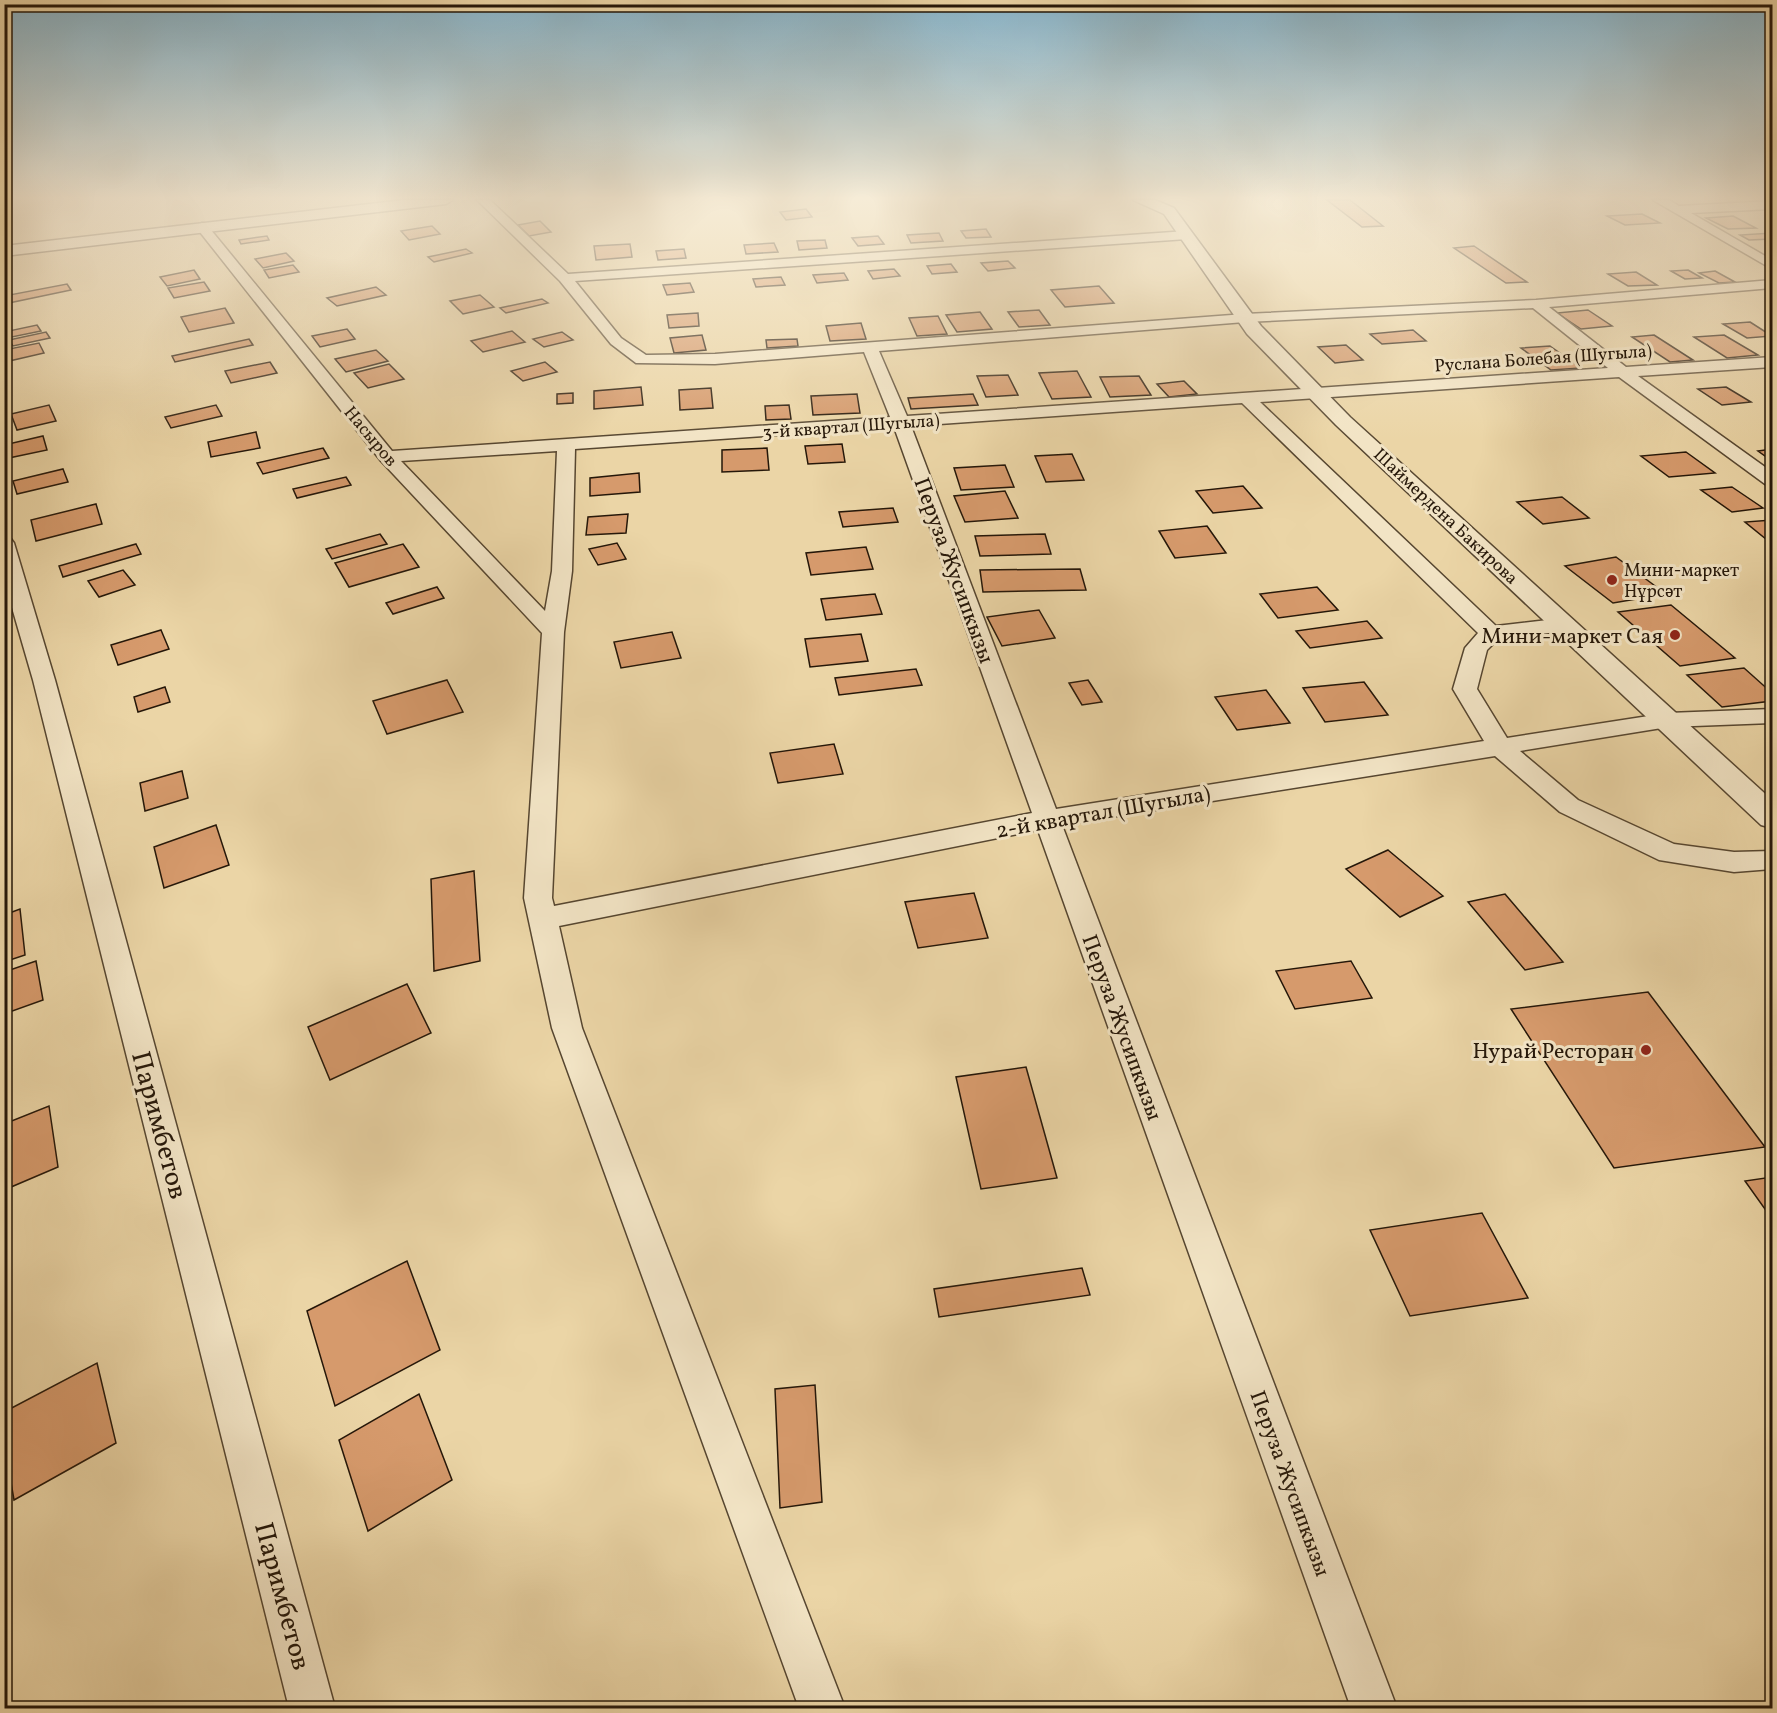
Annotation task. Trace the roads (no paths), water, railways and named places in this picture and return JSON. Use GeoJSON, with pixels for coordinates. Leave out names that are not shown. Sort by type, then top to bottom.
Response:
{"type":"FeatureCollection","features":[{"type":"Feature","properties":{"kind":"street","name":"Насыров"},"geometry":{"type":"LineString","coordinates":[[245,280],[387,457],[553,632]]}},
{"type":"Feature","properties":{"kind":"street"},"geometry":{"type":"LineString","coordinates":[[567,280],[616,341],[642,360],[715,359],[1245,318],[1536,304],[1773,284]]}},
{"type":"Feature","properties":{"kind":"street","name":"Шаймердена Бакирова"},"geometry":{"type":"LineString","coordinates":[[1218,280],[1254,330],[1343,421],[1773,817]]}},
{"type":"Feature","properties":{"kind":"street"},"geometry":{"type":"LineString","coordinates":[[1536,304],[1622,372],[1773,480]]}},
{"type":"Feature","properties":{"kind":"street","name":"Перуза Жусипкызы"},"geometry":{"type":"LineString","coordinates":[[869,346],[901,423],[1374,1708]]}},
{"type":"Feature","properties":{"kind":"street","name":"Руслана Болебая (Шугыла)"},"geometry":{"type":"LineString","coordinates":[[1316,393],[1773,362]]}},
{"type":"Feature","properties":{"kind":"street","name":"3-й квартал (Шугыла)"},"geometry":{"type":"LineString","coordinates":[[387,457],[1316,393]]}},
{"type":"Feature","properties":{"kind":"street"},"geometry":{"type":"LineString","coordinates":[[1246,398],[1491,633]]}},
{"type":"Feature","properties":{"kind":"street"},"geometry":{"type":"LineString","coordinates":[[566,446],[562,571],[553,632],[538,898],[541,919],[567,1028],[822,1708]]}},
{"type":"Feature","properties":{"kind":"street","name":"Паримбетов"},"geometry":{"type":"LineString","coordinates":[[4,543],[44,680],[312,1708]]}},
{"type":"Feature","properties":{"kind":"street"},"geometry":{"type":"LineString","coordinates":[[1565,625],[1491,633],[1476,648],[1465,689],[1500,747],[1569,806],[1669,853],[1734,862],[1773,860]]}},
{"type":"Feature","properties":{"kind":"street","name":"2-й квартал (Шугыла)"},"geometry":{"type":"LineString","coordinates":[[541,919],[1047,819],[1668,720],[1773,716]]}},
{"type":"Feature","properties":{"kind":"place","name":"Мини-маркет Нұрсәт"},"geometry":{"type":"Point","coordinates":[1612,580]}},
{"type":"Feature","properties":{"kind":"place","name":"Мини-маркет Сая"},"geometry":{"type":"Point","coordinates":[1675,635]}},
{"type":"Feature","properties":{"kind":"place","name":"Нурай Ресторан"},"geometry":{"type":"Point","coordinates":[1646,1050]}}]}
